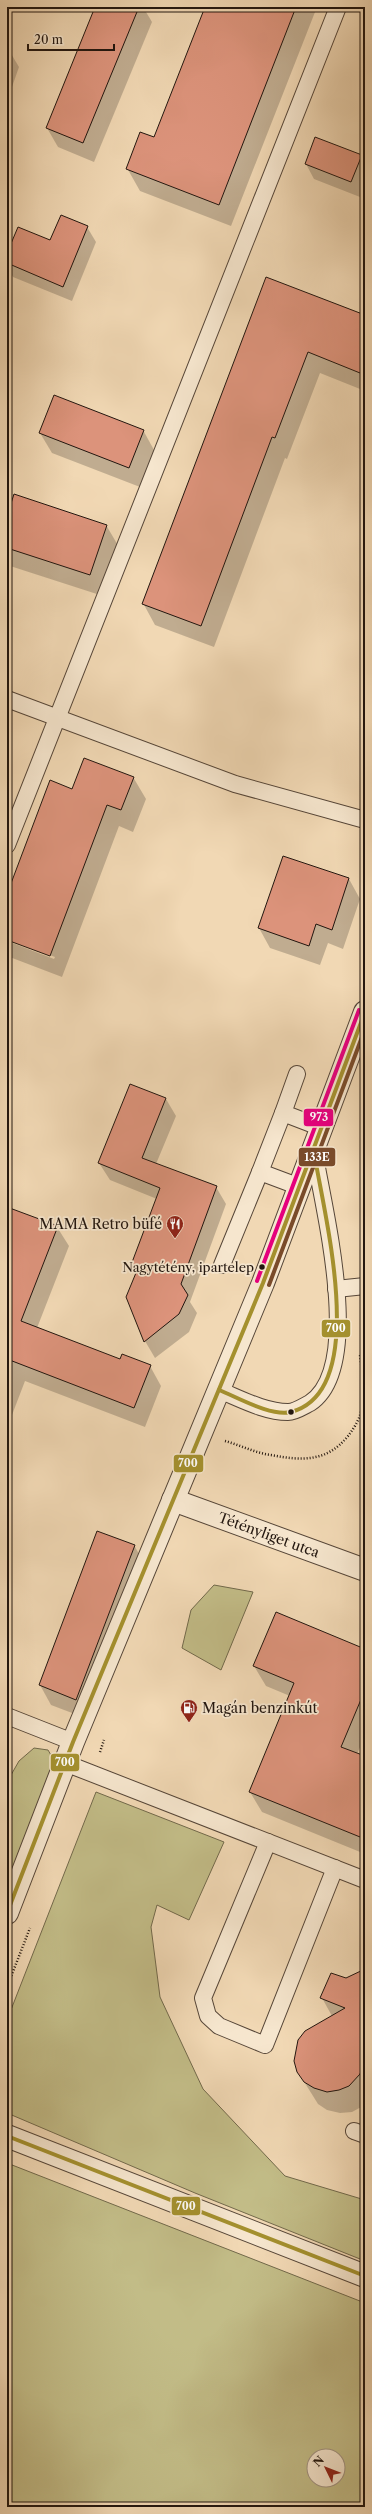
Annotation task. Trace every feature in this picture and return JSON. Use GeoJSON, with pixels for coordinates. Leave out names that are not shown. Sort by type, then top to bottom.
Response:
{"type":"FeatureCollection","features":[{"type":"Feature","properties":{"kind":"street"},"geometry":{"type":"LineString","coordinates":[[7,1913],[73,1742],[196,1442],[219,1390],[300,1187],[365,1012]]}},
{"type":"Feature","properties":{"kind":"street","name":"Tétényliget utca"},"geometry":{"type":"LineString","coordinates":[[173,1500],[365,1570]]}},
{"type":"Feature","properties":{"kind":"street"},"geometry":{"type":"LineString","coordinates":[[7,2136],[365,2276]]}},
{"type":"Feature","properties":{"kind":"lane"},"geometry":{"type":"LineString","coordinates":[[7,845],[338,7]]}},
{"type":"Feature","properties":{"kind":"lane"},"geometry":{"type":"LineString","coordinates":[[7,699],[235,784],[365,820]]}},
{"type":"Feature","properties":{"kind":"lane"},"geometry":{"type":"LineString","coordinates":[[222,1265],[260,1172],[297,1074]]}},
{"type":"Feature","properties":{"kind":"lane"},"geometry":{"type":"LineString","coordinates":[[283,1113],[322,1128]]}},
{"type":"Feature","properties":{"kind":"lane"},"geometry":{"type":"LineString","coordinates":[[219,1390],[271,1410],[290,1412],[317,1398],[323,1391],[332,1371],[339,1337],[336,1289],[314,1151]]}},
{"type":"Feature","properties":{"kind":"lane"},"geometry":{"type":"LineString","coordinates":[[260,1172],[300,1187]]}},
{"type":"Feature","properties":{"kind":"lane"},"geometry":{"type":"LineString","coordinates":[[336,1289],[365,1286]]}},
{"type":"Feature","properties":{"kind":"lane"},"geometry":{"type":"LineString","coordinates":[[7,1716],[73,1742]]}},
{"type":"Feature","properties":{"kind":"lane"},"geometry":{"type":"LineString","coordinates":[[65,1762],[365,1880]]}},
{"type":"Feature","properties":{"kind":"lane"},"geometry":{"type":"LineString","coordinates":[[268,1842],[203,1998],[208,2016],[219,2026],[265,2045],[335,1868]]}},
{"type":"Feature","properties":{"kind":"path"},"geometry":{"type":"LineString","coordinates":[[222,1441],[270,1455],[298,1459],[329,1454],[341,1445],[355,1426],[362,1408],[364,1388],[360,1349]]}},
{"type":"Feature","properties":{"kind":"path"},"geometry":{"type":"LineString","coordinates":[[92,1773],[106,1736]]}},
{"type":"Feature","properties":{"kind":"path"},"geometry":{"type":"LineString","coordinates":[[7,1987],[33,1920]]}},
{"type":"Feature","properties":{"kind":"shaded area"},"geometry":{"type":"Polygon","coordinates":[[[214,1585],[253,1592],[221,1670],[182,1648],[191,1610],[214,1585]]]}},
{"type":"Feature","properties":{"kind":"shaded area"},"geometry":{"type":"Polygon","coordinates":[[[34,1748],[48,1750],[61,1772],[7,1901],[7,1782],[19,1761],[34,1748]]]}},
{"type":"Feature","properties":{"kind":"shaded area"},"geometry":{"type":"Polygon","coordinates":[[[96,1792],[224,1842],[189,1920],[157,1905],[151,1927],[160,1997],[203,2089],[285,2176],[365,2200],[365,2261],[195,2193],[7,2113],[7,2020],[96,1792]]]}},
{"type":"Feature","properties":{"kind":"shaded area"},"geometry":{"type":"Polygon","coordinates":[[[7,2163],[365,2303],[365,2507],[7,2507],[7,2163]]]}},
{"type":"Feature","properties":{"kind":"building"},"geometry":{"type":"Polygon","coordinates":[[[95,7],[139,7],[83,143],[46,128],[95,7]]]}},
{"type":"Feature","properties":{"kind":"building"},"geometry":{"type":"Polygon","coordinates":[[[205,7],[296,7],[219,205],[126,169],[140,132],[154,137],[205,7]]]}},
{"type":"Feature","properties":{"kind":"building"},"geometry":{"type":"Polygon","coordinates":[[[315,137],[362,155],[351,182],[305,164],[315,137]]]}},
{"type":"Feature","properties":{"kind":"building"},"geometry":{"type":"Polygon","coordinates":[[[61,215],[88,226],[63,287],[7,263],[7,253],[18,227],[50,240],[61,215]]]}},
{"type":"Feature","properties":{"kind":"building"},"geometry":{"type":"Polygon","coordinates":[[[266,277],[365,315],[365,375],[308,352],[275,438],[272,437],[201,626],[142,604],[266,277]]]}},
{"type":"Feature","properties":{"kind":"building"},"geometry":{"type":"Polygon","coordinates":[[[54,395],[144,430],[129,468],[39,433],[54,395]]]}},
{"type":"Feature","properties":{"kind":"building"},"geometry":{"type":"Polygon","coordinates":[[[14,494],[107,525],[90,575],[7,548],[7,516],[14,494]]]}},
{"type":"Feature","properties":{"kind":"building"},"geometry":{"type":"Polygon","coordinates":[[[84,758],[134,777],[121,810],[107,805],[50,956],[7,940],[7,894],[50,780],[72,789],[84,758]]]}},
{"type":"Feature","properties":{"kind":"building"},"geometry":{"type":"Polygon","coordinates":[[[283,856],[349,878],[332,930],[316,924],[309,946],[258,928],[283,856]]]}},
{"type":"Feature","properties":{"kind":"building"},"geometry":{"type":"Polygon","coordinates":[[[130,1084],[166,1098],[142,1158],[217,1186],[181,1284],[188,1295],[179,1314],[144,1342],[126,1297],[138,1268],[131,1265],[160,1188],[98,1163],[130,1084]]]}},
{"type":"Feature","properties":{"kind":"building"},"geometry":{"type":"Polygon","coordinates":[[[7,1207],[58,1226],[21,1321],[120,1359],[122,1354],[151,1365],[134,1408],[7,1359],[7,1207]]]}},
{"type":"Feature","properties":{"kind":"building"},"geometry":{"type":"Polygon","coordinates":[[[97,1531],[135,1545],[76,1700],[39,1685],[97,1531]]]}},
{"type":"Feature","properties":{"kind":"building"},"geometry":{"type":"Polygon","coordinates":[[[276,1612],[365,1649],[365,1690],[341,1747],[365,1756],[365,1839],[249,1792],[294,1683],[253,1666],[276,1612]]]}},
{"type":"Feature","properties":{"kind":"building"},"geometry":{"type":"Polygon","coordinates":[[[365,1969],[365,2061],[360,2074],[349,2086],[339,2090],[327,2092],[314,2088],[304,2082],[297,2072],[294,2061],[298,2040],[305,2031],[345,2008],[320,1998],[331,1973],[346,1978],[365,1969]]]}},
{"type":"Feature","properties":{"kind":"transit line","name":"973"},"geometry":{"type":"LineString","coordinates":[[257,1281],[359,1010]]}},
{"type":"Feature","properties":{"kind":"transit line","name":"700"},"geometry":{"type":"LineString","coordinates":[[7,1913],[73,1742],[263,1283],[365,1012]]}},
{"type":"Feature","properties":{"kind":"transit line","name":"133E"},"geometry":{"type":"LineString","coordinates":[[269,1285],[365,1029]]}},
{"type":"Feature","properties":{"kind":"transit line","name":"700"},"geometry":{"type":"LineString","coordinates":[[219,1390],[264,1409],[274,1412],[291,1412],[316,1397],[330,1371],[336,1336],[336,1296],[326,1215],[314,1152]]}},
{"type":"Feature","properties":{"kind":"transit line","name":"700"},"geometry":{"type":"LineString","coordinates":[[7,2136],[365,2276]]}},
{"type":"Feature","properties":{"kind":"place","name":"MAMA Retro büfé"},"geometry":{"type":"Point","coordinates":[175,1239]}},
{"type":"Feature","properties":{"kind":"place","name":"Nagytétény, ipartelep"},"geometry":{"type":"Point","coordinates":[262,1267]}},
{"type":"Feature","properties":{"kind":"place","name":"Magán benzinkút"},"geometry":{"type":"Point","coordinates":[189,1723]}}]}
